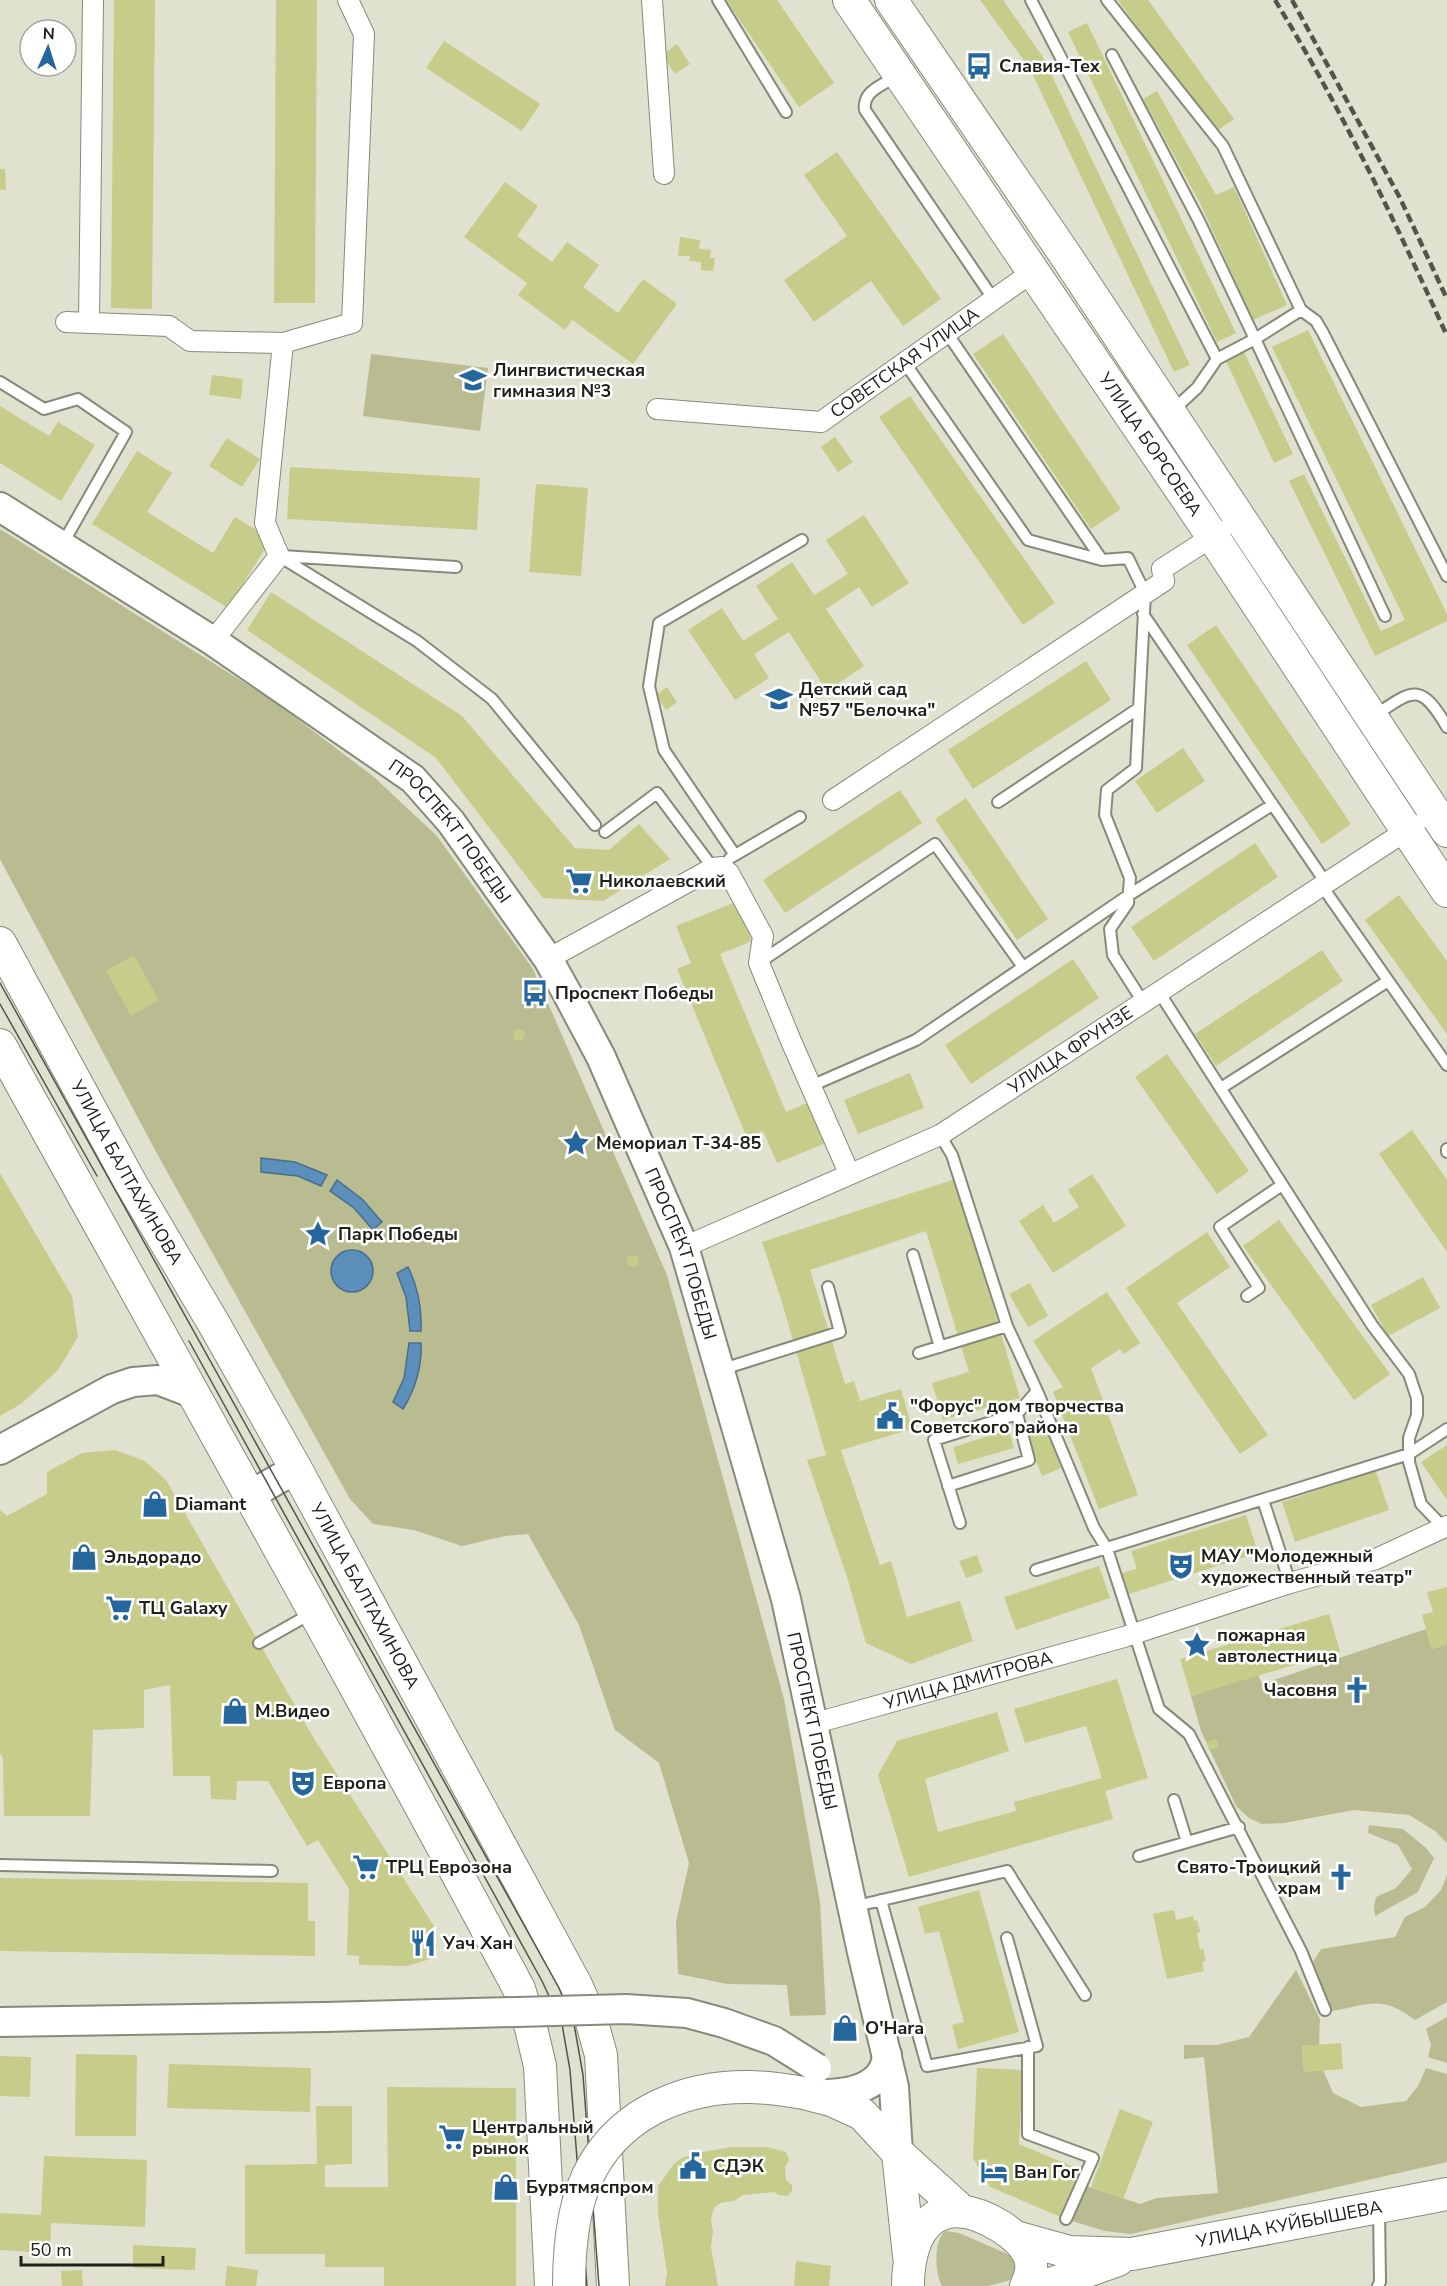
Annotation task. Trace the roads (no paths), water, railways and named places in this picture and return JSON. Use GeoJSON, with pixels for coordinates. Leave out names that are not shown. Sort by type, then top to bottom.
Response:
{"type":"FeatureCollection","features":[{"type":"Feature","properties":{"kind":"main road","name":"УЛИЦА БОРСОЕВА"},"geometry":{"type":"LineString","coordinates":[[849,0],[1213,537],[1447,891]]}},
{"type":"Feature","properties":{"kind":"main road","name":"УЛИЦА БОРСОЕВА"},"geometry":{"type":"LineString","coordinates":[[891,0],[1064,253],[1441,821]]}},
{"type":"Feature","properties":{"kind":"main road","name":"УЛИЦА БАЛТАХИНОВА"},"geometry":{"type":"LineString","coordinates":[[0,943],[129,1180],[296,1469],[576,1985],[591,2019],[601,2055],[614,2286]]}},
{"type":"Feature","properties":{"kind":"main road"},"geometry":{"type":"LineString","coordinates":[[0,1045],[315,1611],[519,1989],[540,2066],[551,2286]]}},
{"type":"Feature","properties":{"kind":"main road"},"geometry":{"type":"LineString","coordinates":[[569,2286],[577,2209],[592,2166],[637,2117],[682,2096],[726,2087],[837,2089]]}},
{"type":"Feature","properties":{"kind":"main road","name":"УЛИЦА КУЙБЫШЕВА"},"geometry":{"type":"LineString","coordinates":[[837,2089],[898,2153],[962,2211],[982,2217],[1015,2237],[1026,2248],[1031,2263],[1031,2275],[1026,2286]]}},
{"type":"Feature","properties":{"kind":"main road"},"geometry":{"type":"LineString","coordinates":[[898,2153],[909,2272]]}},
{"type":"Feature","properties":{"kind":"main road","name":"УЛИЦА КУЙБЫШЕВА"},"geometry":{"type":"LineString","coordinates":[[1045,2286],[1132,2254],[1447,2194]]}},
{"type":"Feature","properties":{"kind":"main road"},"geometry":{"type":"LineString","coordinates":[[909,2272],[917,2237],[926,2224],[942,2214],[962,2211]]}},
{"type":"Feature","properties":{"kind":"main road","name":"УЛИЦА КУЙБЫШЕВА"},"geometry":{"type":"LineString","coordinates":[[1015,2237],[1070,2252],[1132,2254]]}},
{"type":"Feature","properties":{"kind":"street"},"geometry":{"type":"LineString","coordinates":[[89,322],[93,0]]}},
{"type":"Feature","properties":{"kind":"street"},"geometry":{"type":"LineString","coordinates":[[66,322],[169,326],[190,340],[283,343],[352,323],[364,34],[348,0]]}},
{"type":"Feature","properties":{"kind":"street"},"geometry":{"type":"LineString","coordinates":[[652,0],[664,174]]}},
{"type":"Feature","properties":{"kind":"street","name":"СОВЕТСКАЯ УЛИЦА"},"geometry":{"type":"LineString","coordinates":[[657,409],[821,422],[1034,272]]}},
{"type":"Feature","properties":{"kind":"street"},"geometry":{"type":"LineString","coordinates":[[213,641],[279,555],[265,523],[283,343]]}},
{"type":"Feature","properties":{"kind":"street","name":"ПРОСПЕКТ ПОБЕДЫ"},"geometry":{"type":"LineString","coordinates":[[0,507],[213,641],[413,779],[451,822],[548,959],[600,1057],[684,1247],[786,1599],[852,1907],[894,2087],[898,2153]]}},
{"type":"Feature","properties":{"kind":"street"},"geometry":{"type":"LineString","coordinates":[[833,800],[1144,593],[1164,582],[1162,569],[1240,518]]}},
{"type":"Feature","properties":{"kind":"street","name":"УЛИЦА ФРУНЗЕ"},"geometry":{"type":"LineString","coordinates":[[684,1247],[940,1135],[1406,830],[1441,821]]}},
{"type":"Feature","properties":{"kind":"street"},"geometry":{"type":"LineString","coordinates":[[548,959],[713,868],[722,867],[729,873],[764,936],[759,963],[849,1173]]}},
{"type":"Feature","properties":{"kind":"street"},"geometry":{"type":"LineString","coordinates":[[0,1450],[112,1389],[133,1382],[158,1380],[192,1393]]}},
{"type":"Feature","properties":{"kind":"street"},"geometry":{"type":"LineString","coordinates":[[250,1495],[296,1469]]}},
{"type":"Feature","properties":{"kind":"street","name":"УЛИЦА ДМИТРОВА"},"geometry":{"type":"LineString","coordinates":[[812,1724],[1129,1635],[1290,1583],[1376,1559],[1445,1527]]}},
{"type":"Feature","properties":{"kind":"street"},"geometry":{"type":"LineString","coordinates":[[0,2022],[325,2018],[626,2009],[687,2013],[774,2041],[837,2089],[872,2083],[887,2066],[887,2055]]}},
{"type":"Feature","properties":{"kind":"lane"},"geometry":{"type":"LineString","coordinates":[[718,0],[786,112]]}},
{"type":"Feature","properties":{"kind":"lane"},"geometry":{"type":"LineString","coordinates":[[1031,0],[1217,359]]}},
{"type":"Feature","properties":{"kind":"lane"},"geometry":{"type":"LineString","coordinates":[[1107,0],[1223,146],[1301,310],[1316,321],[1323,333],[1447,576]]}},
{"type":"Feature","properties":{"kind":"lane"},"geometry":{"type":"LineString","coordinates":[[1112,55],[1199,221],[1385,616]]}},
{"type":"Feature","properties":{"kind":"lane"},"geometry":{"type":"LineString","coordinates":[[900,75],[868,94],[863,101],[865,110],[994,300]]}},
{"type":"Feature","properties":{"kind":"lane"},"geometry":{"type":"LineString","coordinates":[[1170,413],[1197,388],[1217,359],[1255,339],[1301,310]]}},
{"type":"Feature","properties":{"kind":"lane"},"geometry":{"type":"LineString","coordinates":[[947,333],[1102,560]]}},
{"type":"Feature","properties":{"kind":"lane"},"geometry":{"type":"LineString","coordinates":[[905,363],[1028,540],[1102,560],[1128,558],[1144,593],[1136,768],[1107,790],[1105,815],[1130,878],[1128,903],[1110,929],[1113,956],[1151,997],[1221,1088],[1372,1324],[1409,1374],[1417,1398],[1417,1415],[1409,1438],[1409,1462],[1421,1504],[1434,1520],[1445,1527]]}},
{"type":"Feature","properties":{"kind":"lane"},"geometry":{"type":"LineString","coordinates":[[0,382],[44,409],[78,399],[126,432],[62,546]]}},
{"type":"Feature","properties":{"kind":"lane"},"geometry":{"type":"LineString","coordinates":[[735,855],[664,750],[649,686],[659,623],[802,540]]}},
{"type":"Feature","properties":{"kind":"lane"},"geometry":{"type":"LineString","coordinates":[[279,555],[456,567]]}},
{"type":"Feature","properties":{"kind":"lane"},"geometry":{"type":"LineString","coordinates":[[279,555],[417,641],[492,699],[595,825]]}},
{"type":"Feature","properties":{"kind":"lane"},"geometry":{"type":"LineString","coordinates":[[1143,614],[1388,981],[1447,1065]]}},
{"type":"Feature","properties":{"kind":"lane"},"geometry":{"type":"LineString","coordinates":[[1372,718],[1408,694],[1421,694],[1434,705],[1447,727]]}},
{"type":"Feature","properties":{"kind":"lane"},"geometry":{"type":"LineString","coordinates":[[999,802],[1139,708]]}},
{"type":"Feature","properties":{"kind":"lane"},"geometry":{"type":"LineString","coordinates":[[605,832],[657,793],[713,868],[800,817]]}},
{"type":"Feature","properties":{"kind":"lane"},"geometry":{"type":"LineString","coordinates":[[811,1086],[916,1040],[1129,895],[1272,804]]}},
{"type":"Feature","properties":{"kind":"lane"},"geometry":{"type":"LineString","coordinates":[[759,963],[935,844],[1023,967]]}},
{"type":"Feature","properties":{"kind":"lane"},"geometry":{"type":"LineString","coordinates":[[1221,1088],[1388,981]]}},
{"type":"Feature","properties":{"kind":"lane"},"geometry":{"type":"LineString","coordinates":[[940,1135],[952,1155],[1007,1326],[1037,1391],[1094,1528],[1107,1549],[1129,1635],[1159,1709],[1189,1734],[1301,1950],[1325,2010]]}},
{"type":"Feature","properties":{"kind":"lane"},"geometry":{"type":"LineString","coordinates":[[1248,1296],[1259,1288],[1220,1227],[1282,1185]]}},
{"type":"Feature","properties":{"kind":"lane"},"geometry":{"type":"LineString","coordinates":[[913,1256],[940,1347]]}},
{"type":"Feature","properties":{"kind":"lane"},"geometry":{"type":"LineString","coordinates":[[720,1370],[840,1332],[828,1287]]}},
{"type":"Feature","properties":{"kind":"lane"},"geometry":{"type":"LineString","coordinates":[[919,1353],[1007,1326]]}},
{"type":"Feature","properties":{"kind":"lane"},"geometry":{"type":"LineString","coordinates":[[960,1523],[934,1440],[1017,1414],[1037,1391]]}},
{"type":"Feature","properties":{"kind":"lane"},"geometry":{"type":"LineString","coordinates":[[948,1486],[1029,1460],[1017,1414]]}},
{"type":"Feature","properties":{"kind":"lane"},"geometry":{"type":"LineString","coordinates":[[1036,1570],[1409,1454],[1447,1429]]}},
{"type":"Feature","properties":{"kind":"lane"},"geometry":{"type":"LineString","coordinates":[[1263,1500],[1290,1583]]}},
{"type":"Feature","properties":{"kind":"lane"},"geometry":{"type":"LineString","coordinates":[[259,1643],[315,1611]]}},
{"type":"Feature","properties":{"kind":"lane"},"geometry":{"type":"LineString","coordinates":[[1174,1800],[1187,1842]]}},
{"type":"Feature","properties":{"kind":"lane"},"geometry":{"type":"LineString","coordinates":[[1139,1857],[1239,1827]]}},
{"type":"Feature","properties":{"kind":"lane"},"geometry":{"type":"LineString","coordinates":[[0,1865],[272,1871]]}},
{"type":"Feature","properties":{"kind":"lane"},"geometry":{"type":"LineString","coordinates":[[852,1907],[1007,1871],[1085,1995]]}},
{"type":"Feature","properties":{"kind":"lane"},"geometry":{"type":"LineString","coordinates":[[881,1900],[927,2066],[1037,2046],[1007,1938]]}},
{"type":"Feature","properties":{"kind":"lane"},"geometry":{"type":"LineString","coordinates":[[1028,2047],[1028,2134],[1093,2158],[1066,2219]]}},
{"type":"Feature","properties":{"kind":"lane"},"geometry":{"type":"LineString","coordinates":[[1378,2286],[1379,2207]]}},
{"type":"Feature","properties":{"kind":"water"},"geometry":{"type":"Polygon","coordinates":[[[261,1158],[295,1162],[327,1175],[321,1186],[298,1176],[261,1172],[261,1158]]]}},
{"type":"Feature","properties":{"kind":"water"},"geometry":{"type":"Polygon","coordinates":[[[337,1180],[362,1199],[382,1222],[373,1230],[354,1208],[330,1191],[337,1180]]]}},
{"type":"Feature","properties":{"kind":"water"},"geometry":{"type":"Polygon","coordinates":[[[352,1250],[367,1256],[373,1271],[367,1286],[352,1292],[337,1286],[331,1271],[337,1256],[352,1250]]]}},
{"type":"Feature","properties":{"kind":"water"},"geometry":{"type":"Polygon","coordinates":[[[408,1267],[419,1298],[421,1331],[410,1331],[406,1297],[397,1273],[408,1267]]]}},
{"type":"Feature","properties":{"kind":"water"},"geometry":{"type":"Polygon","coordinates":[[[409,1343],[421,1343],[420,1360],[415,1385],[403,1409],[393,1402],[404,1378],[409,1343]]]}},
{"type":"Feature","properties":{"kind":"tram line"},"geometry":{"type":"LineString","coordinates":[[0,983],[559,1988],[574,2024],[583,2075],[599,2286]]}},
{"type":"Feature","properties":{"kind":"tram line"},"geometry":{"type":"LineString","coordinates":[[0,1004],[97,1176]]}},
{"type":"Feature","properties":{"kind":"tram line"},"geometry":{"type":"LineString","coordinates":[[189,1341],[542,1981],[562,2024],[570,2070],[587,2286]]}},
{"type":"Feature","properties":{"kind":"railway"},"geometry":{"type":"LineString","coordinates":[[1275,0],[1366,165],[1447,336]]}},
{"type":"Feature","properties":{"kind":"railway"},"geometry":{"type":"LineString","coordinates":[[1292,0],[1400,198],[1447,299]]}},
{"type":"Feature","properties":{"kind":"place","name":"Славия-Тех"},"geometry":{"type":"Point","coordinates":[979,66]}},
{"type":"Feature","properties":{"kind":"place","name":"Лингвистическая гимназия №3"},"geometry":{"type":"Point","coordinates":[473,380]}},
{"type":"Feature","properties":{"kind":"place","name":"Детский сад №57 \"Белочка\""},"geometry":{"type":"Point","coordinates":[779,699]}},
{"type":"Feature","properties":{"kind":"place","name":"Николаевский"},"geometry":{"type":"Point","coordinates":[579,881]}},
{"type":"Feature","properties":{"kind":"place","name":"Проспект Победы"},"geometry":{"type":"Point","coordinates":[535,993]}},
{"type":"Feature","properties":{"kind":"place","name":"Мемориал Т-34-85"},"geometry":{"type":"Point","coordinates":[576,1143]}},
{"type":"Feature","properties":{"kind":"place","name":"Парк Победы"},"geometry":{"type":"Point","coordinates":[318,1234]}},
{"type":"Feature","properties":{"kind":"place","name":"\"Форус\" дом творчества Советского района"},"geometry":{"type":"Point","coordinates":[890,1416]}},
{"type":"Feature","properties":{"kind":"place","name":"Diamant"},"geometry":{"type":"Point","coordinates":[155,1504]}},
{"type":"Feature","properties":{"kind":"place","name":"Эльдорадо"},"geometry":{"type":"Point","coordinates":[84,1557]}},
{"type":"Feature","properties":{"kind":"place","name":"МАУ \"Молодежный художественный театр\""},"geometry":{"type":"Point","coordinates":[1181,1566]}},
{"type":"Feature","properties":{"kind":"place","name":"ТЦ Galaxy"},"geometry":{"type":"Point","coordinates":[119,1608]}},
{"type":"Feature","properties":{"kind":"place","name":"пожарная автолестница"},"geometry":{"type":"Point","coordinates":[1197,1645]}},
{"type":"Feature","properties":{"kind":"place","name":"Часовня"},"geometry":{"type":"Point","coordinates":[1357,1690]}},
{"type":"Feature","properties":{"kind":"place","name":"М.Видео"},"geometry":{"type":"Point","coordinates":[235,1711]}},
{"type":"Feature","properties":{"kind":"place","name":"Европа"},"geometry":{"type":"Point","coordinates":[303,1783]}},
{"type":"Feature","properties":{"kind":"place","name":"ТРЦ Еврозона"},"geometry":{"type":"Point","coordinates":[366,1867]}},
{"type":"Feature","properties":{"kind":"place","name":"Свято-Троицкий храм"},"geometry":{"type":"Point","coordinates":[1341,1877]}},
{"type":"Feature","properties":{"kind":"place","name":"Уач Хан"},"geometry":{"type":"Point","coordinates":[423,1943]}},
{"type":"Feature","properties":{"kind":"place","name":"O'Hara"},"geometry":{"type":"Point","coordinates":[845,2028]}},
{"type":"Feature","properties":{"kind":"place","name":"Центральный рынок"},"geometry":{"type":"Point","coordinates":[452,2137]}},
{"type":"Feature","properties":{"kind":"place","name":"СДЭК"},"geometry":{"type":"Point","coordinates":[693,2166]}},
{"type":"Feature","properties":{"kind":"place","name":"Ван Гог"},"geometry":{"type":"Point","coordinates":[994,2172]}},
{"type":"Feature","properties":{"kind":"place","name":"Бурятмяспром"},"geometry":{"type":"Point","coordinates":[506,2187]}}]}
